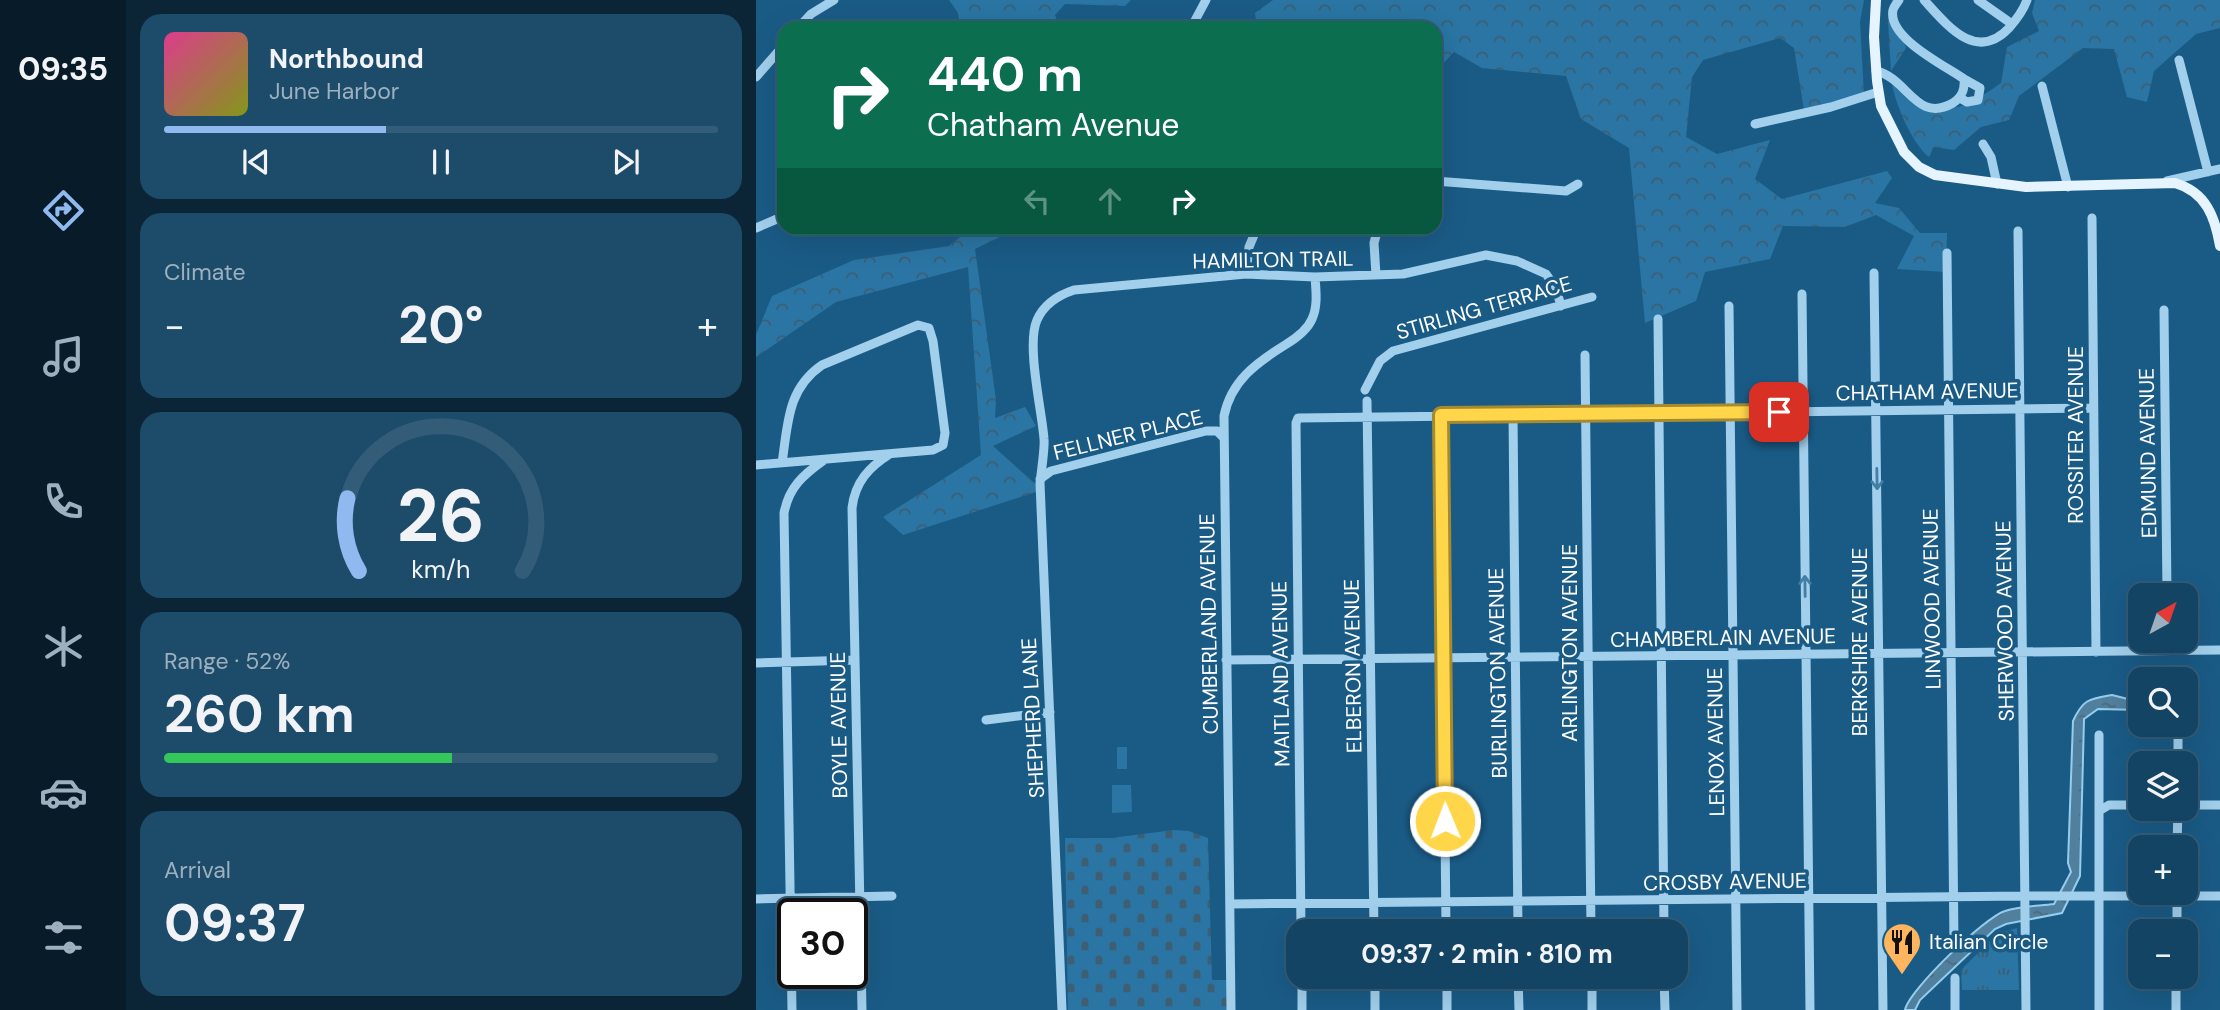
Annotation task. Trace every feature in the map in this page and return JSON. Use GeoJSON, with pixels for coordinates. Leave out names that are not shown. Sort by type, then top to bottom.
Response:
{"type":"FeatureCollection","features":[{"type":"Feature","properties":{"kind":"main road"},"geometry":{"type":"LineString","coordinates":[[1876,0],[1876,72],[1881,106],[1897,139],[1919,167],[1935,175],[2026,187],[2181,184],[2205,202],[2218,221],[2220,246]]}},
{"type":"Feature","properties":{"kind":"street"},"geometry":{"type":"LineString","coordinates":[[804,21],[834,0]]}},
{"type":"Feature","properties":{"kind":"street"},"geometry":{"type":"LineString","coordinates":[[1195,21],[1206,0]]}},
{"type":"Feature","properties":{"kind":"street"},"geometry":{"type":"LineString","coordinates":[[1899,0],[1893,10],[1894,21],[1900,33],[1917,48],[1980,88],[1978,100],[1971,102],[1960,98]]}},
{"type":"Feature","properties":{"kind":"street"},"geometry":{"type":"LineString","coordinates":[[1924,0],[1957,33],[1974,41],[1992,41],[2012,24],[2027,0]]}},
{"type":"Feature","properties":{"kind":"street"},"geometry":{"type":"LineString","coordinates":[[1978,0],[2012,24]]}},
{"type":"Feature","properties":{"kind":"street"},"geometry":{"type":"LineString","coordinates":[[756,77],[777,53]]}},
{"type":"Feature","properties":{"kind":"street"},"geometry":{"type":"LineString","coordinates":[[2179,60],[2208,172]]}},
{"type":"Feature","properties":{"kind":"street"},"geometry":{"type":"LineString","coordinates":[[1876,72],[1891,76],[1920,104],[1928,108],[1944,107],[1960,98],[1965,87],[1964,79]]}},
{"type":"Feature","properties":{"kind":"street"},"geometry":{"type":"LineString","coordinates":[[2042,86],[2068,187]]}},
{"type":"Feature","properties":{"kind":"street"},"geometry":{"type":"LineString","coordinates":[[1755,124],[1830,107],[1878,92]]}},
{"type":"Feature","properties":{"kind":"street"},"geometry":{"type":"LineString","coordinates":[[1983,144],[1991,157],[1997,184]]}},
{"type":"Feature","properties":{"kind":"street"},"geometry":{"type":"LineString","coordinates":[[2161,183],[2220,169]]}},
{"type":"Feature","properties":{"kind":"street"},"geometry":{"type":"LineString","coordinates":[[1442,182],[1558,191],[1566,191],[1578,184]]}},
{"type":"Feature","properties":{"kind":"street","name":"ROSSITER AVENUE"},"geometry":{"type":"LineString","coordinates":[[2092,218],[2096,652]]}},
{"type":"Feature","properties":{"kind":"street"},"geometry":{"type":"LineString","coordinates":[[756,228],[777,219]]}},
{"type":"Feature","properties":{"kind":"street","name":"SHERWOOD AVENUE"},"geometry":{"type":"LineString","coordinates":[[2018,231],[2026,1010]]}},
{"type":"Feature","properties":{"kind":"street"},"geometry":{"type":"LineString","coordinates":[[1246,274],[1249,247],[1254,235]]}},
{"type":"Feature","properties":{"kind":"street"},"geometry":{"type":"LineString","coordinates":[[1376,235],[1374,243],[1376,275]]}},
{"type":"Feature","properties":{"kind":"street","name":"LINWOOD AVENUE"},"geometry":{"type":"LineString","coordinates":[[1947,253],[1954,945]]}},
{"type":"Feature","properties":{"kind":"street","name":"HAMILTON TRAIL"},"geometry":{"type":"LineString","coordinates":[[1041,425],[1035,370],[1037,320],[1051,301],[1074,290],[1246,274],[1315,277],[1413,273],[1468,258],[1497,256],[1517,261],[1546,274],[1556,289],[1561,306]]}},
{"type":"Feature","properties":{"kind":"street","name":"BERKSHIRE AVENUE"},"geometry":{"type":"LineString","coordinates":[[1874,273],[1883,1010]]}},
{"type":"Feature","properties":{"kind":"street","name":"CUMBERLAND AVENUE"},"geometry":{"type":"LineString","coordinates":[[1231,1010],[1224,438],[1226,408],[1236,384],[1248,370],[1292,340],[1311,321],[1316,304],[1315,277]]}},
{"type":"Feature","properties":{"kind":"street"},"geometry":{"type":"LineString","coordinates":[[1802,294],[1810,1010]]}},
{"type":"Feature","properties":{"kind":"street","name":"STIRLING TERRACE"},"geometry":{"type":"LineString","coordinates":[[1364,390],[1380,361],[1393,351],[1592,296]]}},
{"type":"Feature","properties":{"kind":"street","name":"LENOX AVENUE"},"geometry":{"type":"LineString","coordinates":[[1728,306],[1737,1010]]}},
{"type":"Feature","properties":{"kind":"street","name":"EDMUND AVENUE"},"geometry":{"type":"LineString","coordinates":[[2164,310],[2167,583]]}},
{"type":"Feature","properties":{"kind":"street"},"geometry":{"type":"LineString","coordinates":[[1658,319],[1664,919]]}},
{"type":"Feature","properties":{"kind":"street"},"geometry":{"type":"LineString","coordinates":[[756,465],[824,460],[938,449],[945,440],[933,336],[929,328],[918,326],[822,365],[809,374],[794,397],[782,463]]}},
{"type":"Feature","properties":{"kind":"street","name":"ARLINGTON AVENUE"},"geometry":{"type":"LineString","coordinates":[[1585,355],[1591,919]]}},
{"type":"Feature","properties":{"kind":"street","name":"ELBERON AVENUE"},"geometry":{"type":"LineString","coordinates":[[1367,401],[1374,919]]}},
{"type":"Feature","properties":{"kind":"street","name":"CHATHAM AVENUE"},"geometry":{"type":"LineString","coordinates":[[1300,418],[2093,408]]}},
{"type":"Feature","properties":{"kind":"street","name":"BURLINGTON AVENUE"},"geometry":{"type":"LineString","coordinates":[[1513,414],[1518,919]]}},
{"type":"Feature","properties":{"kind":"street"},"geometry":{"type":"LineString","coordinates":[[1441,415],[1446,919]]}},
{"type":"Feature","properties":{"kind":"street","name":"MAITLAND AVENUE"},"geometry":{"type":"LineString","coordinates":[[1300,418],[1296,423],[1301,919]]}},
{"type":"Feature","properties":{"kind":"street","name":"SHEPHERD LANE"},"geometry":{"type":"LineString","coordinates":[[1041,425],[1045,441],[1040,479],[1062,1010]]}},
{"type":"Feature","properties":{"kind":"street","name":"FELLNER PLACE"},"geometry":{"type":"LineString","coordinates":[[1040,479],[1051,471],[1206,431],[1217,431],[1224,438]]}},
{"type":"Feature","properties":{"kind":"street","name":"BOYLE AVENUE"},"geometry":{"type":"LineString","coordinates":[[862,1010],[853,499],[866,473],[890,454]]}},
{"type":"Feature","properties":{"kind":"street"},"geometry":{"type":"LineString","coordinates":[[824,460],[795,483],[784,513],[790,898],[892,896]]}},
{"type":"Feature","properties":{"kind":"street","name":"CHAMBERLAIN AVENUE"},"geometry":{"type":"LineString","coordinates":[[2198,648],[2220,650]]}},
{"type":"Feature","properties":{"kind":"street","name":"CHAMBERLAIN AVENUE"},"geometry":{"type":"LineString","coordinates":[[1226,660],[2022,653],[2128,649]]}},
{"type":"Feature","properties":{"kind":"street"},"geometry":{"type":"LineString","coordinates":[[756,663],[855,660]]}},
{"type":"Feature","properties":{"kind":"street"},"geometry":{"type":"LineString","coordinates":[[986,720],[1050,712]]}},
{"type":"Feature","properties":{"kind":"street"},"geometry":{"type":"LineString","coordinates":[[2099,735],[2099,1010]]}},
{"type":"Feature","properties":{"kind":"street"},"geometry":{"type":"LineString","coordinates":[[2099,811],[2109,805],[2128,805]]}},
{"type":"Feature","properties":{"kind":"street"},"geometry":{"type":"LineString","coordinates":[[2198,805],[2220,805]]}},
{"type":"Feature","properties":{"kind":"street","name":"CROSBY AVENUE"},"geometry":{"type":"LineString","coordinates":[[1230,904],[2128,895]]}},
{"type":"Feature","properties":{"kind":"street","name":"CROSBY AVENUE"},"geometry":{"type":"LineString","coordinates":[[2198,895],[2220,896]]}},
{"type":"Feature","properties":{"kind":"street"},"geometry":{"type":"LineString","coordinates":[[756,899],[777,898]]}},
{"type":"Feature","properties":{"kind":"street"},"geometry":{"type":"LineString","coordinates":[[1955,978],[1955,1010]]}},
{"type":"Feature","properties":{"kind":"street"},"geometry":{"type":"LineString","coordinates":[[792,989],[792,1010]]}},
{"type":"Feature","properties":{"kind":"street"},"geometry":{"type":"LineString","coordinates":[[1302,989],[1302,1010]]}},
{"type":"Feature","properties":{"kind":"street"},"geometry":{"type":"LineString","coordinates":[[1375,989],[1375,1010]]}},
{"type":"Feature","properties":{"kind":"street"},"geometry":{"type":"LineString","coordinates":[[1447,989],[1447,1010]]}},
{"type":"Feature","properties":{"kind":"street"},"geometry":{"type":"LineString","coordinates":[[1518,989],[1519,1010]]}},
{"type":"Feature","properties":{"kind":"street"},"geometry":{"type":"LineString","coordinates":[[1592,989],[1592,1010]]}},
{"type":"Feature","properties":{"kind":"street"},"geometry":{"type":"LineString","coordinates":[[1664,989],[1665,1010]]}},
{"type":"Feature","properties":{"kind":"street"},"geometry":{"type":"LineString","coordinates":[[2176,989],[2176,1010]]}},
{"type":"Feature","properties":{"kind":"green space"},"geometry":{"type":"Polygon","coordinates":[[[949,0],[1131,0],[1125,6],[1065,4],[1055,15],[1057,21],[959,21],[958,13],[949,0]]]}},
{"type":"Feature","properties":{"kind":"green space"},"geometry":{"type":"Polygon","coordinates":[[[1273,0],[1864,0],[1860,22],[1864,95],[1805,116],[1794,48],[1780,38],[1703,60],[1692,77],[1686,137],[1717,154],[1770,140],[1755,179],[1782,199],[1887,171],[1892,178],[1875,203],[1899,208],[1920,233],[1947,233],[1946,272],[1897,269],[1914,236],[1876,215],[1845,227],[1783,226],[1770,259],[1705,272],[1696,301],[1645,323],[1629,148],[1581,119],[1566,76],[1482,68],[1454,52],[1442,65],[1442,21],[1256,21],[1255,13],[1273,0]]]}},
{"type":"Feature","properties":{"kind":"green space"},"geometry":{"type":"Polygon","coordinates":[[[1892,0],[1902,0],[1895,14],[1906,48],[1891,71],[1888,22],[1892,0]]]}},
{"type":"Feature","properties":{"kind":"green space"},"geometry":{"type":"Polygon","coordinates":[[[2035,0],[2220,0],[2220,28],[2196,34],[2154,71],[2147,102],[2127,97],[2114,49],[2083,48],[2019,96],[2009,120],[1981,127],[1954,150],[1934,147],[1929,157],[1916,142],[1904,120],[1891,76],[1925,105],[1956,108],[1974,100],[2001,83],[2007,47],[2039,31],[2032,13],[2035,0]]]}},
{"type":"Feature","properties":{"kind":"green space"},"geometry":{"type":"Polygon","coordinates":[[[963,235],[1002,236],[975,249],[996,400],[995,418],[1025,407],[1036,426],[993,446],[1042,490],[903,535],[883,517],[981,455],[968,267],[836,302],[756,357],[756,335],[772,296],[854,260],[949,246],[963,235]]]}},
{"type":"Feature","properties":{"kind":"green space"},"geometry":{"type":"Polygon","coordinates":[[[1117,747],[1127,747],[1127,769],[1117,769],[1117,747]]]}},
{"type":"Feature","properties":{"kind":"green space"},"geometry":{"type":"Polygon","coordinates":[[[1112,785],[1131,785],[1132,812],[1112,813],[1112,785]]]}},
{"type":"Feature","properties":{"kind":"green space"},"geometry":{"type":"Polygon","coordinates":[[[1174,830],[1189,831],[1208,838],[1212,980],[1230,980],[1230,1010],[1068,1010],[1065,838],[1111,838],[1174,830]]]}},
{"type":"Feature","properties":{"kind":"green space"},"geometry":{"type":"Polygon","coordinates":[[[2017,928],[2019,990],[1962,990],[1961,970],[1997,934],[2017,928]]]}},
{"type":"Feature","properties":{"kind":"water"},"geometry":{"type":"Polygon","coordinates":[[[2112,695],[2128,699],[2128,710],[2098,709],[2084,719],[2080,876],[2062,913],[2006,924],[1995,929],[1920,1000],[1915,1010],[1905,1010],[1919,987],[1933,972],[1965,940],[1995,916],[2017,908],[2054,904],[2071,872],[2068,863],[2073,721],[2084,704],[2112,695]]]}},
{"type":"Feature","properties":{"kind":"place","name":"Italian Circle"},"geometry":{"type":"Point","coordinates":[1902,976]}},
{"type":"Feature","properties":{"kind":"route"},"geometry":{"type":"LineString","coordinates":[[1445,821],[1441,415],[1779,412]]}}]}
